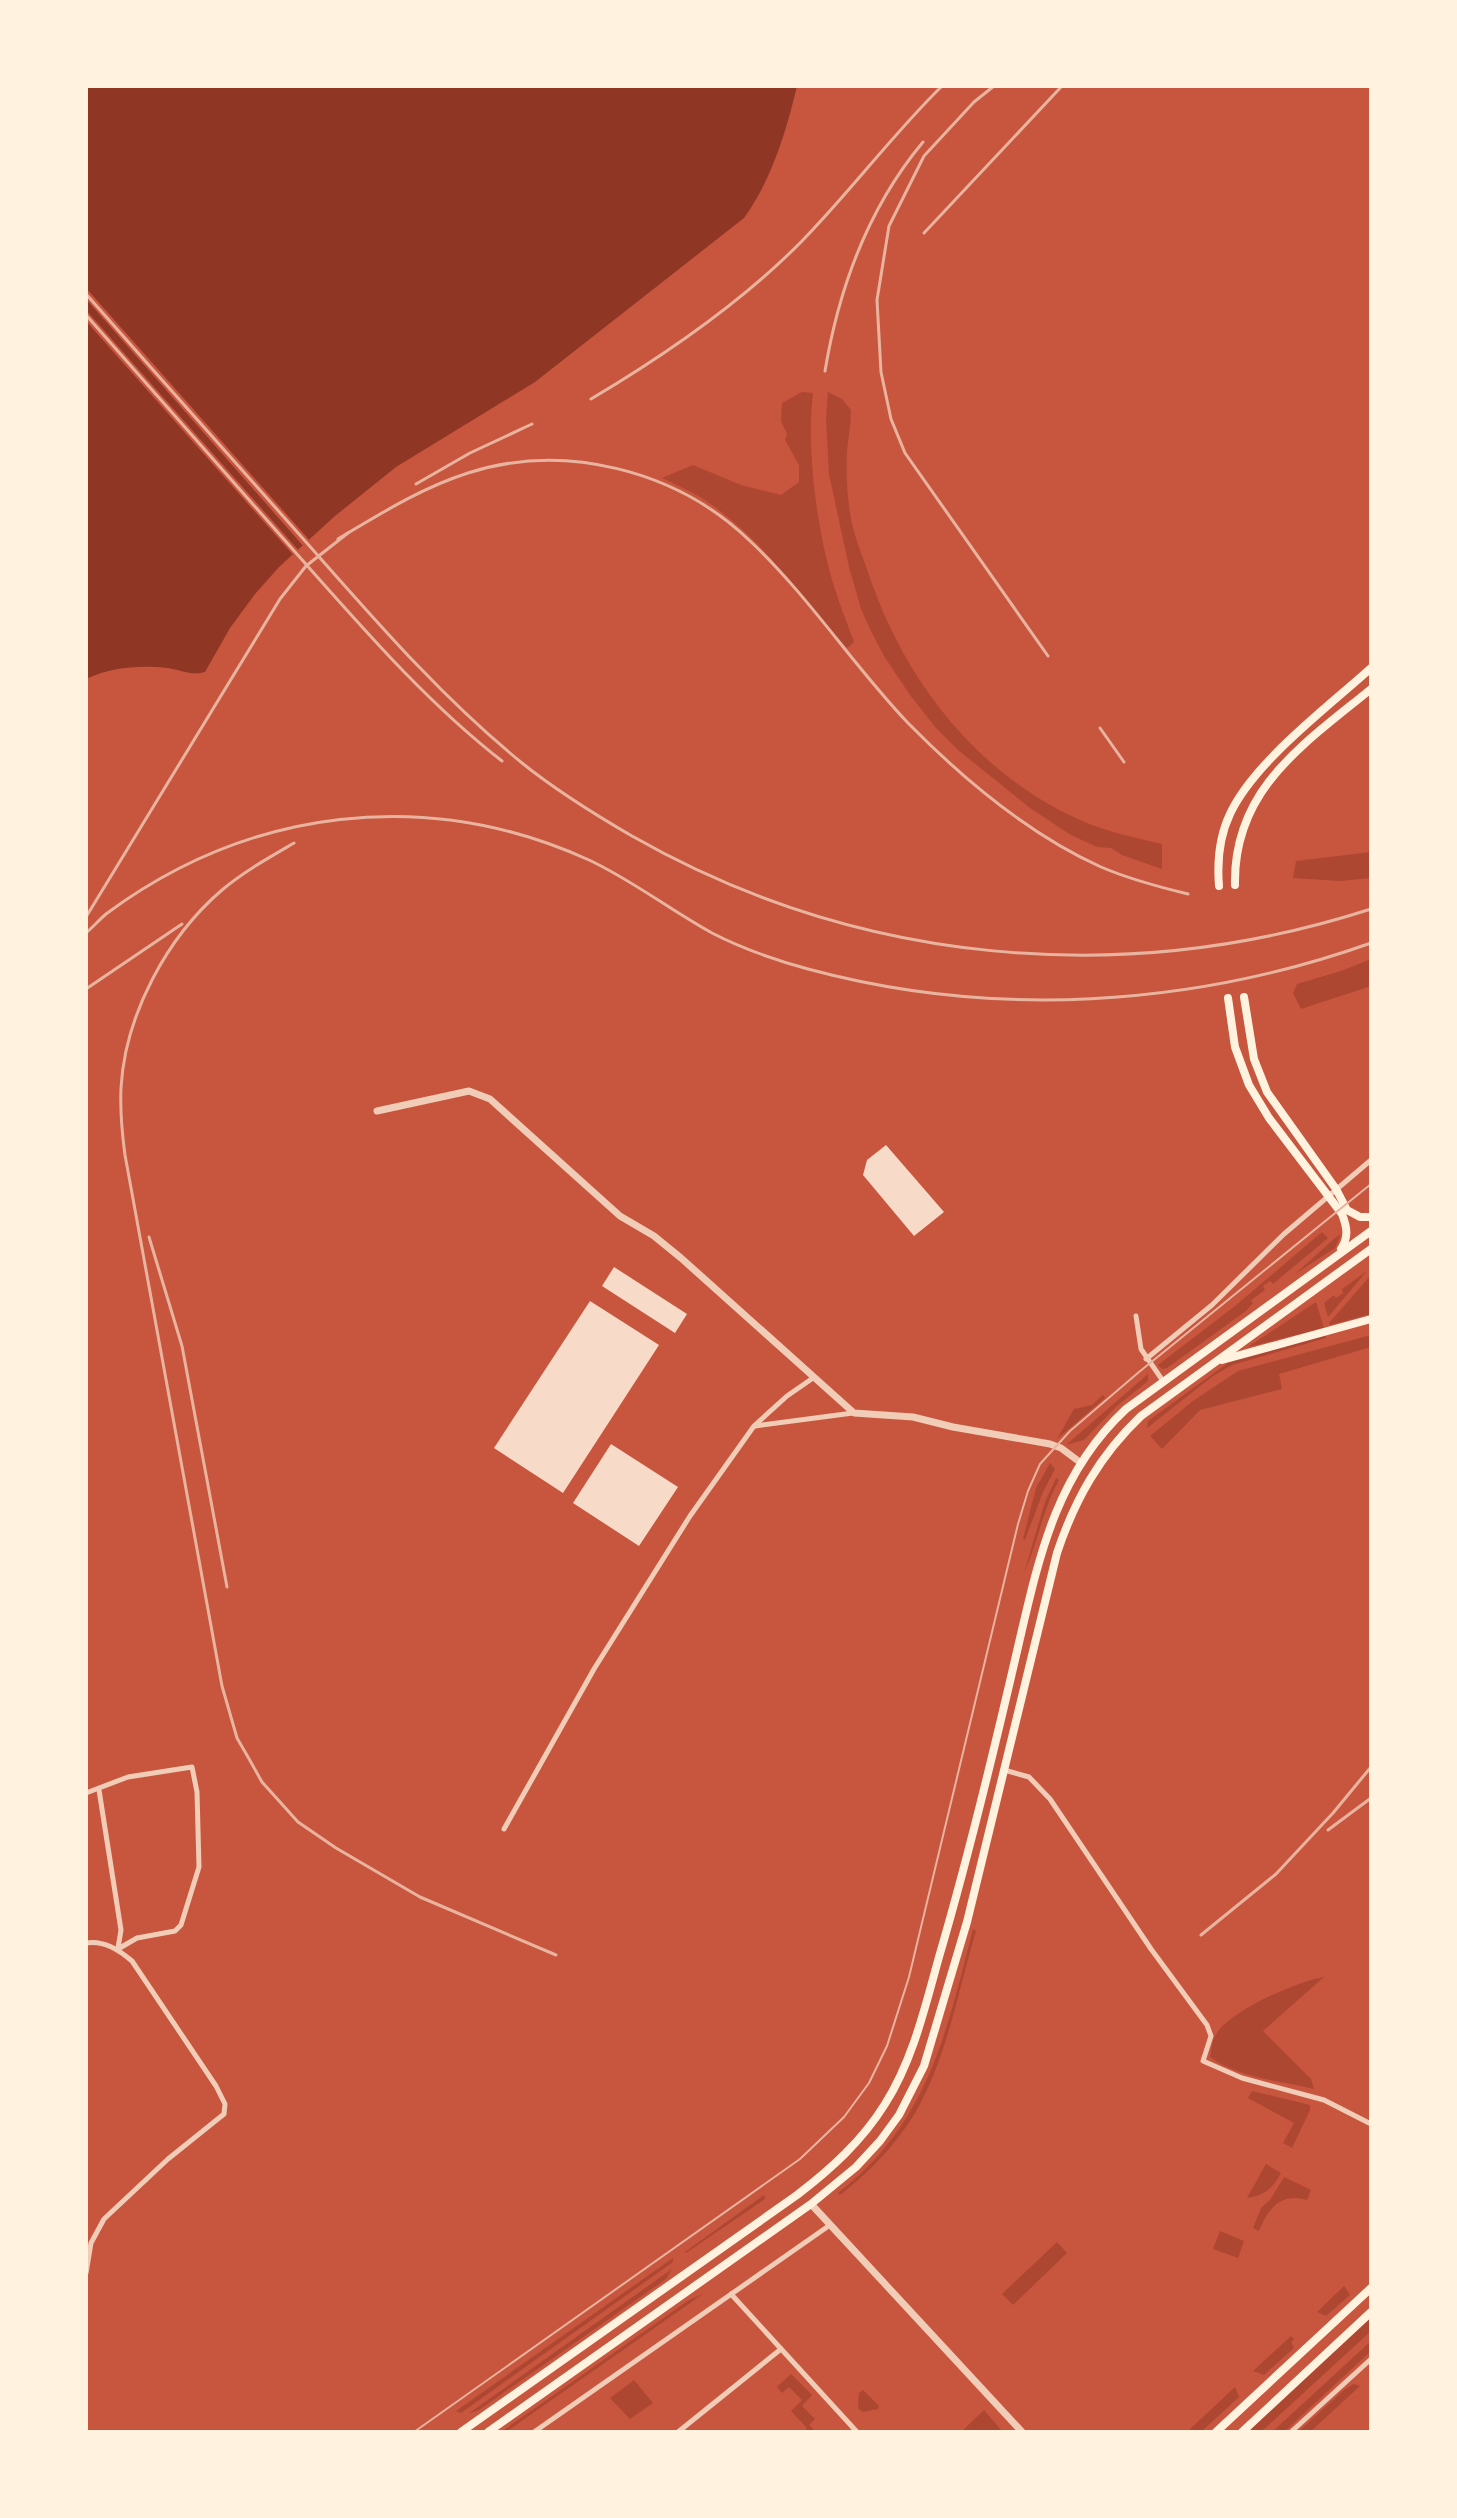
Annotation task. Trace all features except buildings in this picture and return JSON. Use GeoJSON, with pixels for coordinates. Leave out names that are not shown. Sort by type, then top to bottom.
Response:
{"type":"FeatureCollection","features":[{"type":"Feature","properties":{"kind":"main road"},"geometry":{"type":"LineString","coordinates":[[1219,886],[1218,860],[1223,833],[1230,813],[1247,787],[1293,737],[1371,668]]}},
{"type":"Feature","properties":{"kind":"main road"},"geometry":{"type":"LineString","coordinates":[[1235,885],[1239,840],[1258,795],[1318,733],[1371,689]]}},
{"type":"Feature","properties":{"kind":"main road"},"geometry":{"type":"LineString","coordinates":[[1244,997],[1250,1038],[1262,1081],[1279,1111],[1349,1211],[1360,1217],[1371,1217]]}},
{"type":"Feature","properties":{"kind":"main road"},"geometry":{"type":"LineString","coordinates":[[1228,998],[1235,1047],[1249,1085],[1269,1118],[1342,1214],[1347,1229],[1345,1242],[1334,1258]]}},
{"type":"Feature","properties":{"kind":"main road"},"geometry":{"type":"LineString","coordinates":[[461,2432],[797,2195],[845,2156],[867,2130],[897,2084],[913,2045],[951,1918],[1047,1534],[1063,1495],[1081,1463],[1115,1420],[1163,1381],[1371,1231]]}},
{"type":"Feature","properties":{"kind":"main road"},"geometry":{"type":"LineString","coordinates":[[488,2432],[811,2204],[856,2167],[880,2141],[899,2115],[924,2066],[967,1922],[1057,1553],[1078,1498],[1118,1439],[1141,1416],[1371,1249]]}},
{"type":"Feature","properties":{"kind":"main road"},"geometry":{"type":"LineString","coordinates":[[1213,1362],[1371,1319]]}},
{"type":"Feature","properties":{"kind":"main road"},"geometry":{"type":"LineString","coordinates":[[1081,1463],[1093,1472]]}},
{"type":"Feature","properties":{"kind":"main road"},"geometry":{"type":"LineString","coordinates":[[797,2195],[811,2204]]}},
{"type":"Feature","properties":{"kind":"main road"},"geometry":{"type":"LineString","coordinates":[[1216,2432],[1371,2288]]}},
{"type":"Feature","properties":{"kind":"main road"},"geometry":{"type":"LineString","coordinates":[[1242,2432],[1371,2312]]}},
{"type":"Feature","properties":{"kind":"street"},"geometry":{"type":"LineString","coordinates":[[377,1111],[469,1091],[490,1099],[620,1216],[654,1236],[681,1258],[854,1413]]}},
{"type":"Feature","properties":{"kind":"street"},"geometry":{"type":"LineString","coordinates":[[1146,1359],[1212,1305],[1284,1234],[1371,1160]]}},
{"type":"Feature","properties":{"kind":"street"},"geometry":{"type":"LineString","coordinates":[[1136,1316],[1140,1345],[1146,1359],[1163,1381]]}},
{"type":"Feature","properties":{"kind":"street"},"geometry":{"type":"LineString","coordinates":[[504,1829],[567,1715],[690,1516],[754,1426],[787,1396],[813,1378]]}},
{"type":"Feature","properties":{"kind":"street"},"geometry":{"type":"LineString","coordinates":[[754,1426],[854,1413],[913,1417],[1050,1444],[1081,1463]]}},
{"type":"Feature","properties":{"kind":"street"},"geometry":{"type":"LineString","coordinates":[[86,1793],[128,1777],[192,1767],[197,1792],[199,1867],[178,1929],[137,1938],[118,1949]]}},
{"type":"Feature","properties":{"kind":"street"},"geometry":{"type":"LineString","coordinates":[[1003,1770],[1029,1777],[1050,1799],[1151,1949],[1207,2025],[1211,2036],[1203,2061],[1242,2078],[1324,2100],[1371,2124]]}},
{"type":"Feature","properties":{"kind":"street"},"geometry":{"type":"LineString","coordinates":[[99,1790],[121,1930],[118,1949]]}},
{"type":"Feature","properties":{"kind":"street"},"geometry":{"type":"LineString","coordinates":[[86,1943],[94,1942],[118,1949],[132,1961],[225,2104],[224,2114],[168,2159],[104,2219],[91,2243],[86,2273]]}},
{"type":"Feature","properties":{"kind":"street"},"geometry":{"type":"LineString","coordinates":[[811,2204],[1022,2432]]}},
{"type":"Feature","properties":{"kind":"street"},"geometry":{"type":"LineString","coordinates":[[534,2432],[830,2225]]}},
{"type":"Feature","properties":{"kind":"street"},"geometry":{"type":"LineString","coordinates":[[731,2294],[857,2432]]}},
{"type":"Feature","properties":{"kind":"street"},"geometry":{"type":"LineString","coordinates":[[678,2432],[781,2349]]}},
{"type":"Feature","properties":{"kind":"street"},"geometry":{"type":"LineString","coordinates":[[1291,2432],[1371,2359]]}},
{"type":"Feature","properties":{"kind":"shaded area"},"geometry":{"type":"Polygon","coordinates":[[[86,86],[797,86],[777,155],[763,187],[744,218],[535,382],[396,467],[335,516],[279,567],[255,594],[230,628],[205,672],[136,667],[116,669],[86,679],[86,86]]]}},
{"type":"Feature","properties":{"kind":"shaded area"},"geometry":{"type":"Polygon","coordinates":[[[802,392],[813,393],[811,438],[814,489],[827,562],[854,642],[847,648],[779,567],[742,529],[700,497],[662,478],[693,465],[741,485],[781,495],[799,482],[799,465],[785,440],[787,434],[781,421],[782,403],[802,392]]]}},
{"type":"Feature","properties":{"kind":"shaded area"},"geometry":{"type":"Polygon","coordinates":[[[828,392],[842,399],[851,410],[847,483],[851,521],[858,543],[883,611],[923,685],[976,749],[1008,776],[1042,800],[1080,820],[1162,844],[1162,869],[1071,835],[1030,808],[958,750],[910,695],[871,631],[849,567],[829,474],[828,392]]]}},
{"type":"Feature","properties":{"kind":"shaded area"},"geometry":{"type":"Polygon","coordinates":[[[1371,852],[1371,878],[1340,881],[1293,878],[1296,861],[1371,852]]]}},
{"type":"Feature","properties":{"kind":"shaded area"},"geometry":{"type":"Polygon","coordinates":[[[1371,959],[1371,986],[1301,1009],[1293,993],[1297,984],[1371,959]]]}},
{"type":"Feature","properties":{"kind":"shaded area"},"geometry":{"type":"Polygon","coordinates":[[[1322,1232],[1328,1238],[1273,1284],[1270,1281],[1263,1286],[1265,1290],[1251,1300],[1253,1303],[1246,1311],[1167,1368],[1162,1369],[1158,1365],[1235,1306],[1322,1232]]]}},
{"type":"Feature","properties":{"kind":"shaded area"},"geometry":{"type":"Polygon","coordinates":[[[1341,1234],[1335,1248],[1295,1274],[1335,1238],[1341,1234]]]}},
{"type":"Feature","properties":{"kind":"shaded area"},"geometry":{"type":"Polygon","coordinates":[[[1367,1271],[1328,1317],[1324,1303],[1334,1295],[1336,1298],[1343,1293],[1342,1289],[1367,1271]]]}},
{"type":"Feature","properties":{"kind":"shaded area"},"geometry":{"type":"Polygon","coordinates":[[[1371,1275],[1371,1314],[1330,1325],[1329,1323],[1371,1275]]]}},
{"type":"Feature","properties":{"kind":"shaded area"},"geometry":{"type":"Polygon","coordinates":[[[1316,1302],[1324,1328],[1248,1347],[1316,1302]]]}},
{"type":"Feature","properties":{"kind":"shaded area"},"geometry":{"type":"Polygon","coordinates":[[[1325,1333],[1326,1338],[1232,1365],[1213,1376],[1147,1428],[1148,1421],[1229,1362],[1325,1333]]]}},
{"type":"Feature","properties":{"kind":"shaded area"},"geometry":{"type":"Polygon","coordinates":[[[1371,1335],[1371,1347],[1279,1374],[1282,1389],[1200,1410],[1162,1449],[1150,1436],[1193,1401],[1238,1371],[1371,1335]]]}},
{"type":"Feature","properties":{"kind":"shaded area"},"geometry":{"type":"Polygon","coordinates":[[[1148,1374],[1148,1381],[1117,1406],[1084,1440],[1066,1445],[1148,1374]]]}},
{"type":"Feature","properties":{"kind":"shaded area"},"geometry":{"type":"Polygon","coordinates":[[[1103,1395],[1105,1398],[1057,1439],[1074,1409],[1092,1405],[1103,1395]]]}},
{"type":"Feature","properties":{"kind":"shaded area"},"geometry":{"type":"Polygon","coordinates":[[[1050,1463],[1055,1469],[1025,1540],[1036,1488],[1050,1463]]]}},
{"type":"Feature","properties":{"kind":"shaded area"},"geometry":{"type":"Polygon","coordinates":[[[1056,1478],[1059,1480],[1024,1573],[1045,1502],[1056,1478]]]}},
{"type":"Feature","properties":{"kind":"shaded area"},"geometry":{"type":"Polygon","coordinates":[[[973,1929],[976,1931],[951,2024],[926,2092],[908,2125],[891,2147],[840,2195],[838,2193],[869,2166],[893,2137],[929,2074],[953,2005],[973,1929]]]}},
{"type":"Feature","properties":{"kind":"shaded area"},"geometry":{"type":"Polygon","coordinates":[[[1324,1977],[1263,2031],[1311,2079],[1314,2089],[1234,2070],[1210,2057],[1214,2038],[1232,2018],[1263,1999],[1324,1977]]]}},
{"type":"Feature","properties":{"kind":"shaded area"},"geometry":{"type":"Polygon","coordinates":[[[1252,2091],[1310,2105],[1292,2148],[1283,2143],[1294,2123],[1248,2098],[1252,2091]]]}},
{"type":"Feature","properties":{"kind":"shaded area"},"geometry":{"type":"Polygon","coordinates":[[[1266,2164],[1281,2173],[1268,2190],[1247,2198],[1266,2164]]]}},
{"type":"Feature","properties":{"kind":"shaded area"},"geometry":{"type":"Polygon","coordinates":[[[1284,2177],[1311,2190],[1307,2200],[1282,2200],[1271,2209],[1259,2231],[1253,2228],[1261,2208],[1270,2200],[1284,2177]]]}},
{"type":"Feature","properties":{"kind":"shaded area"},"geometry":{"type":"Polygon","coordinates":[[[764,2195],[765,2199],[685,2252],[764,2195]]]}},
{"type":"Feature","properties":{"kind":"shaded area"},"geometry":{"type":"Polygon","coordinates":[[[1220,2231],[1244,2241],[1238,2258],[1213,2249],[1220,2231]]]}},
{"type":"Feature","properties":{"kind":"shaded area"},"geometry":{"type":"Polygon","coordinates":[[[1057,2242],[1067,2253],[1013,2305],[1002,2294],[1057,2242]]]}},
{"type":"Feature","properties":{"kind":"shaded area"},"geometry":{"type":"Polygon","coordinates":[[[673,2258],[673,2262],[461,2413],[456,2411],[673,2258]]]}},
{"type":"Feature","properties":{"kind":"shaded area"},"geometry":{"type":"Polygon","coordinates":[[[672,2269],[666,2279],[479,2410],[468,2414],[672,2269]]]}},
{"type":"Feature","properties":{"kind":"shaded area"},"geometry":{"type":"Polygon","coordinates":[[[1344,2286],[1350,2295],[1326,2316],[1317,2312],[1344,2286]]]}},
{"type":"Feature","properties":{"kind":"shaded area"},"geometry":{"type":"Polygon","coordinates":[[[703,2294],[506,2432],[501,2432],[689,2300],[703,2294]]]}},
{"type":"Feature","properties":{"kind":"shaded area"},"geometry":{"type":"Polygon","coordinates":[[[1371,2318],[1371,2331],[1261,2432],[1247,2432],[1371,2318]]]}},
{"type":"Feature","properties":{"kind":"shaded area"},"geometry":{"type":"Polygon","coordinates":[[[1291,2336],[1294,2348],[1264,2375],[1253,2371],[1291,2336]]]}},
{"type":"Feature","properties":{"kind":"shaded area"},"geometry":{"type":"Polygon","coordinates":[[[1371,2341],[1371,2351],[1284,2432],[1272,2432],[1371,2341]]]}},
{"type":"Feature","properties":{"kind":"shaded area"},"geometry":{"type":"Polygon","coordinates":[[[791,2374],[812,2395],[802,2406],[815,2419],[809,2425],[816,2432],[804,2432],[807,2428],[791,2411],[802,2400],[789,2387],[782,2393],[777,2387],[791,2374]]]}},
{"type":"Feature","properties":{"kind":"shaded area"},"geometry":{"type":"Polygon","coordinates":[[[634,2380],[653,2403],[630,2419],[610,2398],[634,2380]]]}},
{"type":"Feature","properties":{"kind":"shaded area"},"geometry":{"type":"Polygon","coordinates":[[[1354,2384],[1360,2386],[1310,2432],[1298,2432],[1345,2389],[1354,2384]]]}},
{"type":"Feature","properties":{"kind":"shaded area"},"geometry":{"type":"Polygon","coordinates":[[[1235,2387],[1239,2397],[1201,2432],[1187,2432],[1235,2387]]]}},
{"type":"Feature","properties":{"kind":"shaded area"},"geometry":{"type":"Polygon","coordinates":[[[863,2390],[879,2406],[878,2409],[862,2412],[858,2408],[859,2393],[863,2390]]]}},
{"type":"Feature","properties":{"kind":"shaded area"},"geometry":{"type":"Polygon","coordinates":[[[984,2410],[1003,2432],[961,2432],[984,2410]]]}},
{"type":"Feature","properties":{"kind":"pier"},"geometry":{"type":"Polygon","coordinates":[[[86,288],[311,542],[305,548],[86,299],[86,288]]]}},
{"type":"Feature","properties":{"kind":"pier"},"geometry":{"type":"Polygon","coordinates":[[[86,310],[300,552],[295,557],[86,321],[86,310]]]}},
{"type":"Feature","properties":{"kind":"tram line"},"geometry":{"type":"LineString","coordinates":[[414,2432],[800,2159],[844,2117],[869,2083],[887,2046],[909,1977],[1018,1524],[1040,1464],[1070,1431],[1139,1372],[1371,1184]]}},
{"type":"Feature","properties":{"kind":"railway"},"geometry":{"type":"LineString","coordinates":[[591,399],[701,327],[754,286],[820,222],[942,86]]}},
{"type":"Feature","properties":{"kind":"railway"},"geometry":{"type":"LineString","coordinates":[[994,86],[974,102],[924,156],[889,226],[877,300],[881,372],[891,419],[905,453],[1048,656]]}},
{"type":"Feature","properties":{"kind":"railway"},"geometry":{"type":"LineString","coordinates":[[924,233],[1062,86]]}},
{"type":"Feature","properties":{"kind":"railway"},"geometry":{"type":"LineString","coordinates":[[825,371],[838,309],[859,250],[886,194],[923,142]]}},
{"type":"Feature","properties":{"kind":"railway"},"geometry":{"type":"LineString","coordinates":[[86,294],[384,629],[464,712],[522,763],[576,802],[632,836],[718,879],[808,913],[900,937],[993,951],[1088,955],[1183,949],[1277,934],[1371,909]]}},
{"type":"Feature","properties":{"kind":"railway"},"geometry":{"type":"LineString","coordinates":[[86,315],[369,635],[446,713],[502,761]]}},
{"type":"Feature","properties":{"kind":"railway"},"geometry":{"type":"LineString","coordinates":[[416,484],[470,453],[532,424]]}},
{"type":"Feature","properties":{"kind":"railway"},"geometry":{"type":"LineString","coordinates":[[338,539],[434,486],[505,464],[580,462],[653,480],[688,496],[720,516],[749,540],[791,584],[908,723],[998,804],[1048,839],[1101,867],[1188,894]]}},
{"type":"Feature","properties":{"kind":"railway"},"geometry":{"type":"LineString","coordinates":[[86,917],[280,599],[306,566],[348,533]]}},
{"type":"Feature","properties":{"kind":"railway"},"geometry":{"type":"LineString","coordinates":[[1100,728],[1124,762]]}},
{"type":"Feature","properties":{"kind":"railway"},"geometry":{"type":"LineString","coordinates":[[86,933],[106,914],[161,878],[219,850],[279,831],[340,820],[402,817],[465,822],[527,837],[589,860],[712,933],[771,958],[878,985],[949,995],[1020,1000],[1091,999],[1163,993],[1303,965],[1371,943]]}},
{"type":"Feature","properties":{"kind":"railway"},"geometry":{"type":"LineString","coordinates":[[294,843],[222,890],[202,909],[167,954],[140,1006],[124,1060],[121,1088],[125,1155],[222,1686],[237,1738],[262,1782],[298,1822],[420,1897],[556,1955]]}},
{"type":"Feature","properties":{"kind":"railway"},"geometry":{"type":"LineString","coordinates":[[86,989],[182,924]]}},
{"type":"Feature","properties":{"kind":"railway"},"geometry":{"type":"LineString","coordinates":[[149,1237],[182,1346],[227,1587]]}},
{"type":"Feature","properties":{"kind":"railway"},"geometry":{"type":"LineString","coordinates":[[1201,1935],[1276,1874],[1371,1767]]}},
{"type":"Feature","properties":{"kind":"railway"},"geometry":{"type":"LineString","coordinates":[[1328,1830],[1371,1798]]}}]}
